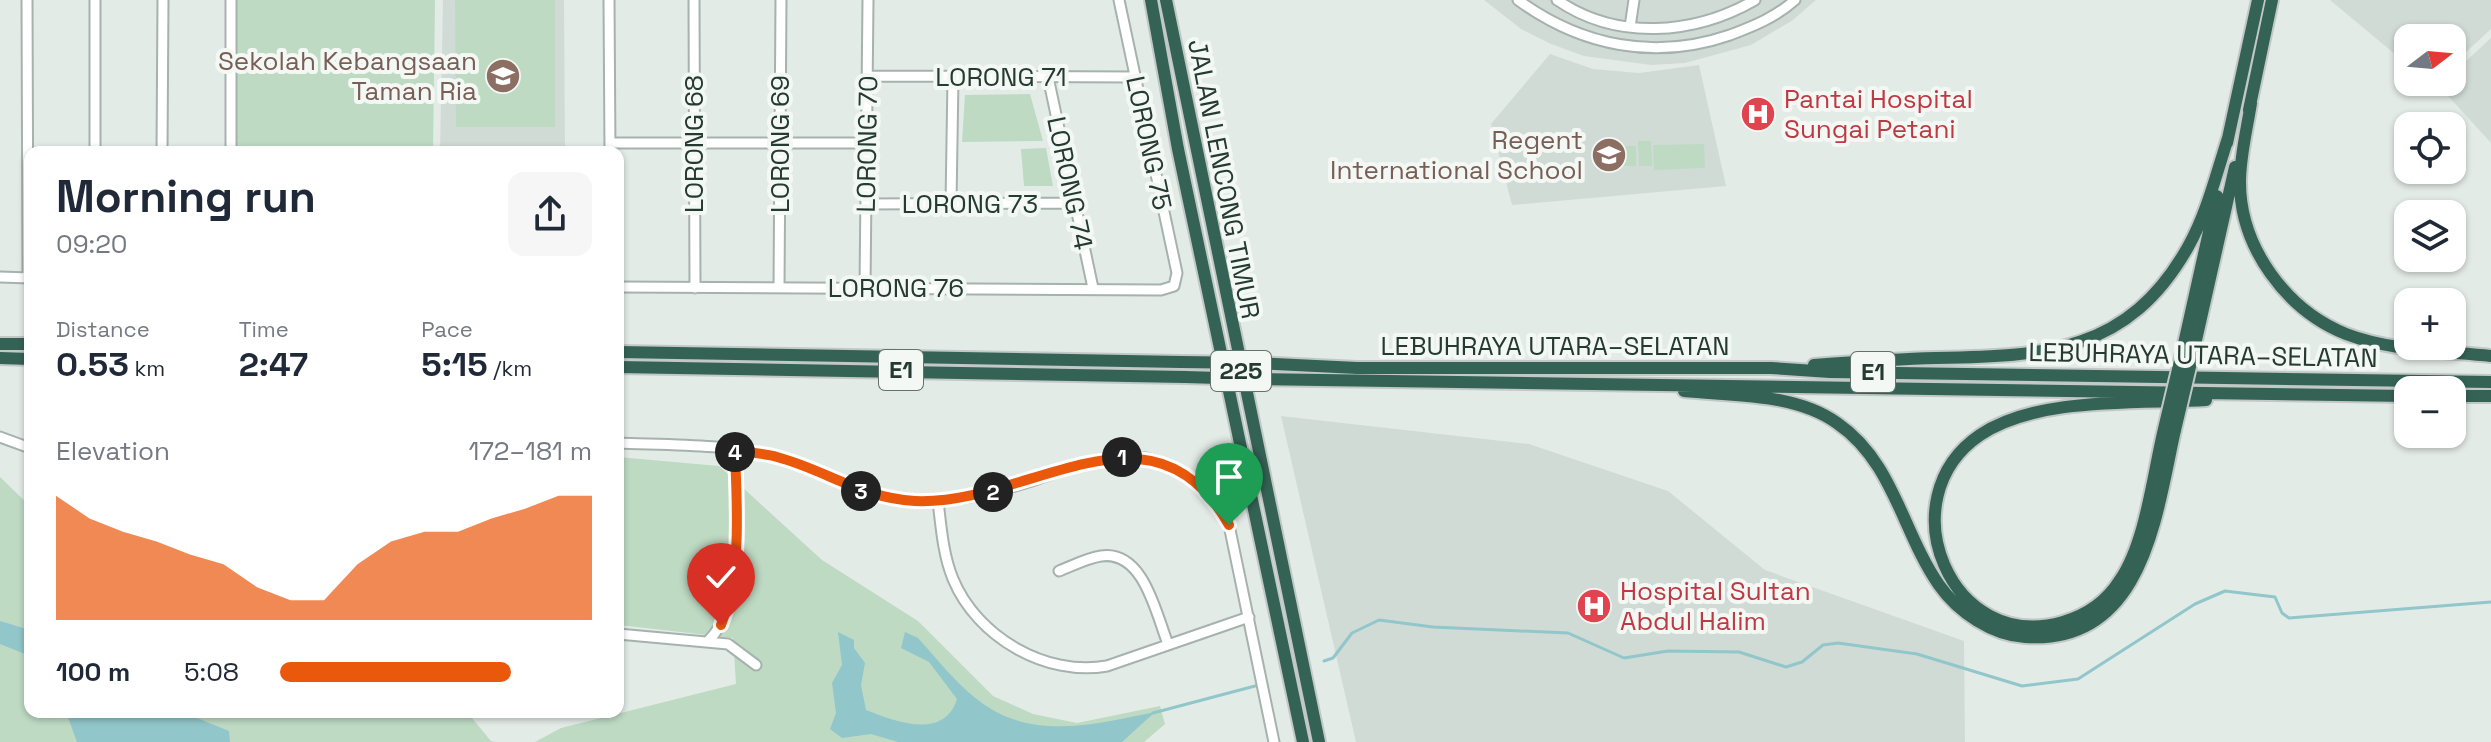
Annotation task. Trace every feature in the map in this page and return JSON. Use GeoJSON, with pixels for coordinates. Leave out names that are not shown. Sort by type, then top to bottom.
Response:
{"type":"FeatureCollection","features":[{"type":"Feature","properties":{"kind":"highway","name":"JALAN LENCONG TIMUR"},"geometry":{"type":"LineString","coordinates":[[1151,0],[1178,149],[1303,742]]}},
{"type":"Feature","properties":{"kind":"highway","name":"JALAN LENCONG TIMUR"},"geometry":{"type":"LineString","coordinates":[[1166,0],[1319,742]]}},
{"type":"Feature","properties":{"kind":"highway"},"geometry":{"type":"LineString","coordinates":[[2187,358],[2228,138],[2258,0]]}},
{"type":"Feature","properties":{"kind":"highway"},"geometry":{"type":"LineString","coordinates":[[2272,0],[2251,103],[2187,358],[2170,429],[2133,555],[2112,591],[2090,611],[2056,624],[2023,626],[1985,613],[1954,584],[1937,547],[1935,504],[1942,482],[1956,458],[1981,434],[2016,419],[2054,410],[2285,394]]}},
{"type":"Feature","properties":{"kind":"highway"},"geometry":{"type":"LineString","coordinates":[[2251,103],[2240,179],[2243,208],[2258,253],[2288,295],[2305,310],[2345,333],[2397,345],[2491,356]]}},
{"type":"Feature","properties":{"kind":"highway"},"geometry":{"type":"LineString","coordinates":[[1771,368],[2036,354],[2073,345],[2105,332],[2155,294],[2179,262],[2203,216],[2228,138]]}},
{"type":"Feature","properties":{"kind":"highway"},"geometry":{"type":"LineString","coordinates":[[0,344],[24,344]]}},
{"type":"Feature","properties":{"kind":"highway","name":"LEBUHRAYA UTARA–SELATAN"},"geometry":{"type":"LineString","coordinates":[[624,352],[1255,363],[1357,368],[1771,368],[1830,372],[2491,382]]}},
{"type":"Feature","properties":{"kind":"highway"},"geometry":{"type":"LineString","coordinates":[[0,358],[24,359]]}},
{"type":"Feature","properties":{"kind":"highway","name":"LEBUHRAYA UTARA–SELATAN"},"geometry":{"type":"LineString","coordinates":[[624,367],[1628,386],[1714,384],[2394,396]]}},
{"type":"Feature","properties":{"kind":"highway"},"geometry":{"type":"LineString","coordinates":[[1628,386],[1750,396],[1804,407],[1836,422],[1873,456],[1928,566],[1951,599],[1995,629],[2028,638],[2078,629],[2105,612],[2133,582],[2154,522],[2170,429]]}},
{"type":"Feature","properties":{"kind":"highway"},"geometry":{"type":"LineString","coordinates":[[2466,396],[2491,396]]}},
{"type":"Feature","properties":{"kind":"street"},"geometry":{"type":"LineString","coordinates":[[27,0],[28,146]]}},
{"type":"Feature","properties":{"kind":"street"},"geometry":{"type":"LineString","coordinates":[[95,0],[95,146]]}},
{"type":"Feature","properties":{"kind":"street"},"geometry":{"type":"LineString","coordinates":[[162,146],[163,0]]}},
{"type":"Feature","properties":{"kind":"street"},"geometry":{"type":"LineString","coordinates":[[231,0],[231,146]]}},
{"type":"Feature","properties":{"kind":"street"},"geometry":{"type":"LineString","coordinates":[[609,0],[610,146]]}},
{"type":"Feature","properties":{"kind":"street","name":"LORONG 68"},"geometry":{"type":"LineString","coordinates":[[694,0],[695,288]]}},
{"type":"Feature","properties":{"kind":"street","name":"LORONG 69"},"geometry":{"type":"LineString","coordinates":[[779,288],[781,0]]}},
{"type":"Feature","properties":{"kind":"street","name":"LORONG 70"},"geometry":{"type":"LineString","coordinates":[[865,288],[868,0]]}},
{"type":"Feature","properties":{"kind":"street","name":"LORONG 75"},"geometry":{"type":"LineString","coordinates":[[1119,0],[1177,273],[1174,286]]}},
{"type":"Feature","properties":{"kind":"street"},"geometry":{"type":"LineString","coordinates":[[1518,0],[1582,36],[1629,47],[1670,49],[1713,40],[1748,28],[1781,13],[1795,0]]}},
{"type":"Feature","properties":{"kind":"street"},"geometry":{"type":"LineString","coordinates":[[1557,0],[1597,19],[1630,27],[1687,26],[1718,18],[1755,0]]}},
{"type":"Feature","properties":{"kind":"street"},"geometry":{"type":"LineString","coordinates":[[1630,27],[1634,0]]}},
{"type":"Feature","properties":{"kind":"street","name":"LORONG 71"},"geometry":{"type":"LineString","coordinates":[[867,76],[1135,77]]}},
{"type":"Feature","properties":{"kind":"street"},"geometry":{"type":"LineString","coordinates":[[951,204],[953,77]]}},
{"type":"Feature","properties":{"kind":"street","name":"LORONG 74"},"geometry":{"type":"LineString","coordinates":[[1048,77],[1093,288]]}},
{"type":"Feature","properties":{"kind":"street"},"geometry":{"type":"LineString","coordinates":[[624,147],[867,143]]}},
{"type":"Feature","properties":{"kind":"street","name":"LORONG 73"},"geometry":{"type":"LineString","coordinates":[[866,204],[1075,203]]}},
{"type":"Feature","properties":{"kind":"street"},"geometry":{"type":"LineString","coordinates":[[0,277],[24,278]]}},
{"type":"Feature","properties":{"kind":"street","name":"LORONG 76"},"geometry":{"type":"LineString","coordinates":[[624,287],[1161,290],[1174,286]]}},
{"type":"Feature","properties":{"kind":"street"},"geometry":{"type":"LineString","coordinates":[[0,437],[24,446]]}},
{"type":"Feature","properties":{"kind":"street"},"geometry":{"type":"LineString","coordinates":[[624,443],[777,456],[869,494],[938,501],[999,491],[1104,458],[1143,458],[1169,466],[1206,496],[1229,525],[1274,742]]}},
{"type":"Feature","properties":{"kind":"street"},"geometry":{"type":"LineString","coordinates":[[709,640],[721,625],[732,588],[737,525],[735,451]]}},
{"type":"Feature","properties":{"kind":"street"},"geometry":{"type":"LineString","coordinates":[[938,501],[953,580],[980,621],[1010,644],[1043,661],[1085,669],[1107,666],[1249,617]]}},
{"type":"Feature","properties":{"kind":"street"},"geometry":{"type":"LineString","coordinates":[[1059,571],[1104,555],[1131,564],[1142,579],[1168,644]]}},
{"type":"Feature","properties":{"kind":"street"},"geometry":{"type":"LineString","coordinates":[[624,634],[709,640],[740,650],[756,665]]}},
{"type":"Feature","properties":{"kind":"shaded area","name":"Sekolah Kebangsaan Taman Ria"},"geometry":{"type":"Polygon","coordinates":[[[443,0],[564,0],[565,146],[440,146],[443,0]]]}},
{"type":"Feature","properties":{"kind":"shaded area"},"geometry":{"type":"Polygon","coordinates":[[[1484,0],[1816,0],[1793,20],[1751,45],[1685,63],[1651,65],[1584,56],[1551,44],[1521,29],[1484,0]]]}},
{"type":"Feature","properties":{"kind":"shaded area"},"geometry":{"type":"Polygon","coordinates":[[[2330,0],[2491,0],[2491,29],[2466,52],[2466,24],[2394,24],[2394,53],[2330,0]]]}},
{"type":"Feature","properties":{"kind":"shaded area"},"geometry":{"type":"Polygon","coordinates":[[[2491,38],[2491,143],[2466,112],[2448,96],[2466,96],[2466,61],[2491,38]]]}},
{"type":"Feature","properties":{"kind":"shaded area","name":"Regent International School"},"geometry":{"type":"Polygon","coordinates":[[[1550,54],[1593,69],[1639,73],[1699,65],[1726,186],[1512,205],[1491,124],[1550,54]]]}},
{"type":"Feature","properties":{"kind":"shaded area","name":"Hospital Sultan Abdul Halim"},"geometry":{"type":"Polygon","coordinates":[[[1281,416],[1529,444],[1668,491],[1765,570],[1964,641],[1965,742],[1356,742],[1281,416]]]}},
{"type":"Feature","properties":{"kind":"green space"},"geometry":{"type":"Polygon","coordinates":[[[234,0],[435,0],[433,146],[236,146],[234,0]]]}},
{"type":"Feature","properties":{"kind":"green space","name":"Sekolah Kebangsaan Taman Ria"},"geometry":{"type":"Polygon","coordinates":[[[455,0],[555,0],[555,127],[456,127],[455,0]]]}},
{"type":"Feature","properties":{"kind":"green space"},"geometry":{"type":"Polygon","coordinates":[[[1030,94],[1043,141],[962,142],[965,95],[1030,94]]]}},
{"type":"Feature","properties":{"kind":"green space"},"geometry":{"type":"Polygon","coordinates":[[[1638,141],[1651,141],[1652,166],[1639,166],[1638,141]]]}},
{"type":"Feature","properties":{"kind":"green space"},"geometry":{"type":"Polygon","coordinates":[[[1704,144],[1705,168],[1654,170],[1653,145],[1704,144]]]}},
{"type":"Feature","properties":{"kind":"green space"},"geometry":{"type":"Polygon","coordinates":[[[1605,146],[1636,146],[1636,166],[1605,166],[1605,146]]]}},
{"type":"Feature","properties":{"kind":"green space"},"geometry":{"type":"Polygon","coordinates":[[[1046,148],[1053,186],[1024,186],[1021,149],[1046,148]]]}},
{"type":"Feature","properties":{"kind":"green space"},"geometry":{"type":"Polygon","coordinates":[[[624,458],[719,466],[822,560],[918,621],[993,696],[1033,714],[1077,723],[1160,706],[1165,724],[1144,742],[535,742],[561,728],[601,718],[624,718],[624,712],[736,684],[733,638],[624,626],[624,458]]]}},
{"type":"Feature","properties":{"kind":"green space"},"geometry":{"type":"Polygon","coordinates":[[[0,477],[24,500],[24,718],[472,718],[491,741],[496,742],[0,742],[0,477]]]}},
{"type":"Feature","properties":{"kind":"water"},"geometry":{"type":"Polygon","coordinates":[[[0,621],[24,628],[24,654],[0,644],[0,621]]]}},
{"type":"Feature","properties":{"kind":"water"},"geometry":{"type":"Polygon","coordinates":[[[838,632],[854,640],[854,648],[865,663],[861,685],[866,710],[890,719],[930,724],[951,712],[957,699],[929,662],[901,648],[905,632],[918,638],[969,692],[1007,717],[1049,726],[1070,726],[1155,712],[1122,742],[898,742],[871,734],[842,738],[830,729],[836,713],[832,683],[842,665],[838,632]]]}},
{"type":"Feature","properties":{"kind":"water"},"geometry":{"type":"Polygon","coordinates":[[[68,718],[197,718],[229,731],[230,742],[77,742],[68,718]]]}},
{"type":"Feature","properties":{"kind":"waterway"},"geometry":{"type":"LineString","coordinates":[[1324,661],[1333,658],[1352,633],[1379,620],[1433,627],[1568,633],[1624,658],[1668,651],[1739,652],[1786,667],[1802,662],[1823,645],[1838,643],[1917,654],[2022,686],[2078,679],[2195,604],[2225,591],[2275,597],[2282,613],[2289,618],[2491,602]]}},
{"type":"Feature","properties":{"kind":"waterway"},"geometry":{"type":"LineString","coordinates":[[1153,713],[1255,686]]}},
{"type":"Feature","properties":{"kind":"place","name":"Sekolah Kebangsaan Taman Ria"},"geometry":{"type":"Point","coordinates":[503,76]}},
{"type":"Feature","properties":{"kind":"place","name":"Pantai Hospital Sungai Petani"},"geometry":{"type":"Point","coordinates":[1758,114]}},
{"type":"Feature","properties":{"kind":"place","name":"Regent International School"},"geometry":{"type":"Point","coordinates":[1609,155]}},
{"type":"Feature","properties":{"kind":"place","name":"Hospital Sultan Abdul Halim"},"geometry":{"type":"Point","coordinates":[1594,606]}},
{"type":"Feature","properties":{"kind":"route"},"geometry":{"type":"LineString","coordinates":[[721,625],[735,565],[735,451],[777,456],[855,490],[914,501],[951,500],[999,491],[1104,458],[1143,458],[1178,471],[1221,512],[1229,525]]}}]}
